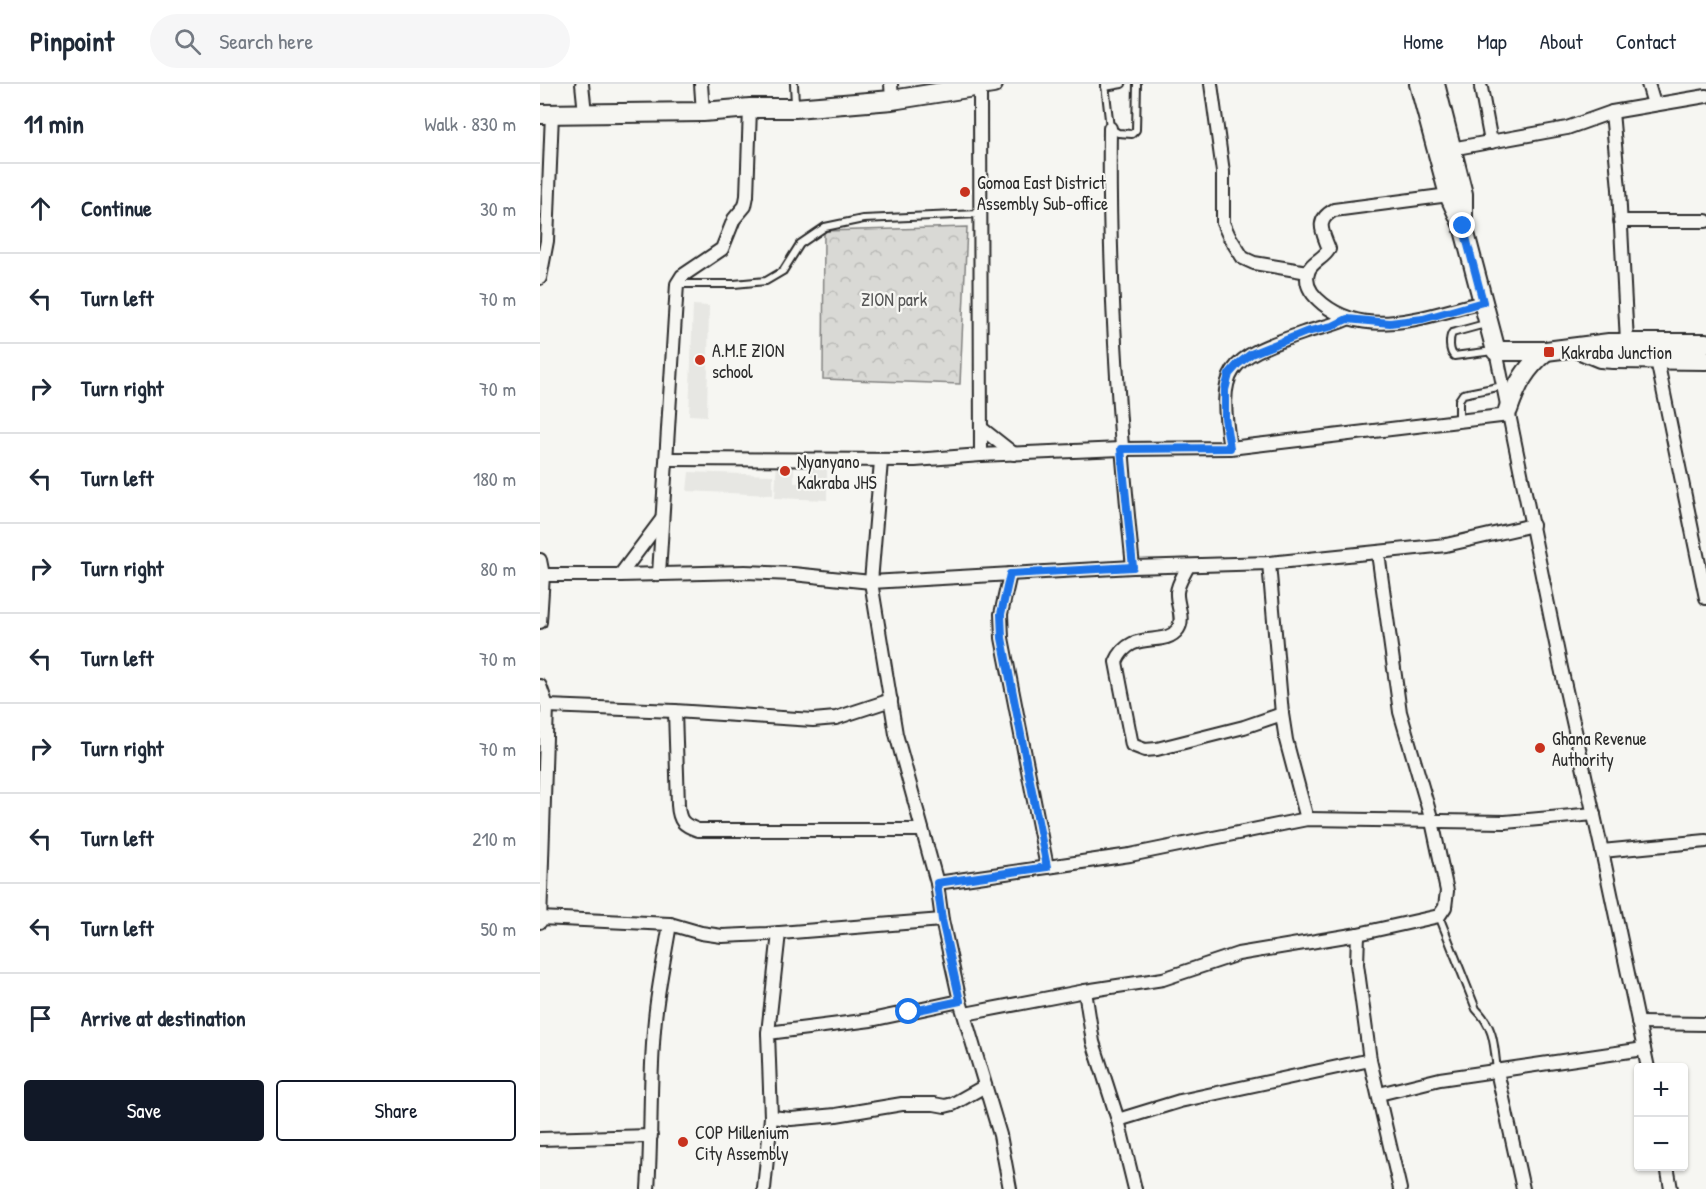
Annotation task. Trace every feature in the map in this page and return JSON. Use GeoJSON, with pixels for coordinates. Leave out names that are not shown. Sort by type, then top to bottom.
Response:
{"type":"FeatureCollection","features":[{"type":"Feature","properties":{"kind":"street"},"geometry":{"type":"LineString","coordinates":[[582,84],[585,113]]}},
{"type":"Feature","properties":{"kind":"street"},"geometry":{"type":"LineString","coordinates":[[701,84],[703,112]]}},
{"type":"Feature","properties":{"kind":"street"},"geometry":{"type":"LineString","coordinates":[[1211,84],[1223,172],[1223,223],[1229,236],[1243,258],[1254,263],[1308,272]]}},
{"type":"Feature","properties":{"kind":"street"},"geometry":{"type":"LineString","coordinates":[[1419,84],[1449,195],[1463,226],[1496,351],[1561,668],[1647,1063]]}},
{"type":"Feature","properties":{"kind":"street"},"geometry":{"type":"LineString","coordinates":[[1435,84],[1463,194],[1463,226]]}},
{"type":"Feature","properties":{"kind":"street"},"geometry":{"type":"LineString","coordinates":[[1648,84],[1654,104]]}},
{"type":"Feature","properties":{"kind":"street"},"geometry":{"type":"LineString","coordinates":[[540,278],[546,241],[546,113],[703,112],[750,108],[795,108],[892,92],[987,85],[979,214],[981,454]]}},
{"type":"Feature","properties":{"kind":"street"},"geometry":{"type":"LineString","coordinates":[[1481,88],[1491,142]]}},
{"type":"Feature","properties":{"kind":"street"},"geometry":{"type":"LineString","coordinates":[[1451,149],[1568,128],[1612,112],[1706,96]]}},
{"type":"Feature","properties":{"kind":"street"},"geometry":{"type":"LineString","coordinates":[[659,574],[676,284],[682,276],[722,249],[734,219],[745,206],[750,108]]}},
{"type":"Feature","properties":{"kind":"street"},"geometry":{"type":"LineString","coordinates":[[1612,112],[1619,189],[1627,342]]}},
{"type":"Feature","properties":{"kind":"street"},"geometry":{"type":"LineString","coordinates":[[1110,128],[1112,295],[1121,449],[1133,567]]}},
{"type":"Feature","properties":{"kind":"street"},"geometry":{"type":"LineString","coordinates":[[1449,195],[1334,210],[1326,214],[1322,224],[1329,249],[1311,266],[1307,280],[1312,295],[1332,312],[1347,319],[1401,322],[1423,319],[1483,302]]}},
{"type":"Feature","properties":{"kind":"street"},"geometry":{"type":"LineString","coordinates":[[1620,221],[1706,221]]}},
{"type":"Feature","properties":{"kind":"street"},"geometry":{"type":"LineString","coordinates":[[1230,448],[1225,418],[1225,390],[1229,374],[1238,364],[1251,354],[1306,332],[1333,326],[1347,319]]}},
{"type":"Feature","properties":{"kind":"street"},"geometry":{"type":"LineString","coordinates":[[1496,351],[1546,351],[1627,342],[1706,343]]}},
{"type":"Feature","properties":{"kind":"street"},"geometry":{"type":"LineString","coordinates":[[1576,348],[1600,358],[1706,360]]}},
{"type":"Feature","properties":{"kind":"street"},"geometry":{"type":"LineString","coordinates":[[1508,413],[1516,387],[1529,366],[1546,351]]}},
{"type":"Feature","properties":{"kind":"street"},"geometry":{"type":"LineString","coordinates":[[1657,360],[1706,597]]}},
{"type":"Feature","properties":{"kind":"street"},"geometry":{"type":"LineString","coordinates":[[667,459],[915,460],[981,454],[1230,448],[1459,422],[1508,413]]}},
{"type":"Feature","properties":{"kind":"street"},"geometry":{"type":"LineString","coordinates":[[981,428],[1014,454]]}},
{"type":"Feature","properties":{"kind":"street"},"geometry":{"type":"LineString","coordinates":[[881,460],[871,582],[896,734],[937,883],[942,920],[960,1001],[1000,1134],[1010,1189]]}},
{"type":"Feature","properties":{"kind":"street"},"geometry":{"type":"LineString","coordinates":[[620,575],[663,518]]}},
{"type":"Feature","properties":{"kind":"street"},"geometry":{"type":"LineString","coordinates":[[543,575],[745,572],[794,574],[871,582],[1133,567],[1269,563],[1446,545],[1533,525]]}},
{"type":"Feature","properties":{"kind":"street"},"geometry":{"type":"LineString","coordinates":[[965,1014],[1085,991],[1163,980],[1238,954],[1358,934],[1439,916],[1445,907],[1447,891],[1432,821],[1400,712],[1378,553]]}},
{"type":"Feature","properties":{"kind":"street"},"geometry":{"type":"LineString","coordinates":[[540,560],[543,575],[540,622]]}},
{"type":"Feature","properties":{"kind":"street"},"geometry":{"type":"LineString","coordinates":[[1269,563],[1282,714],[1286,740],[1307,819]]}},
{"type":"Feature","properties":{"kind":"street"},"geometry":{"type":"LineString","coordinates":[[1188,566],[1177,590],[1181,619],[1175,632],[1165,637],[1140,640],[1129,645],[1116,662],[1132,745],[1145,750],[1156,749],[1244,727],[1282,714]]}},
{"type":"Feature","properties":{"kind":"street"},"geometry":{"type":"LineString","coordinates":[[1010,574],[1001,614],[1002,638],[1047,867]]}},
{"type":"Feature","properties":{"kind":"street"},"geometry":{"type":"LineString","coordinates":[[540,686],[547,706],[540,920],[670,924],[722,936],[942,920]]}},
{"type":"Feature","properties":{"kind":"street"},"geometry":{"type":"LineString","coordinates":[[547,706],[813,720],[836,718],[891,700]]}},
{"type":"Feature","properties":{"kind":"street"},"geometry":{"type":"LineString","coordinates":[[675,711],[679,818],[684,825],[698,830],[922,830]]}},
{"type":"Feature","properties":{"kind":"street"},"geometry":{"type":"LineString","coordinates":[[937,883],[1141,853],[1307,819],[1505,822],[1594,814]]}},
{"type":"Feature","properties":{"kind":"street"},"geometry":{"type":"LineString","coordinates":[[1602,851],[1706,841]]}},
{"type":"Feature","properties":{"kind":"street"},"geometry":{"type":"LineString","coordinates":[[648,1189],[651,1136],[649,1119],[655,1019],[670,924]]}},
{"type":"Feature","properties":{"kind":"street"},"geometry":{"type":"LineString","coordinates":[[764,1189],[771,1117],[768,1033],[779,933]]}},
{"type":"Feature","properties":{"kind":"street"},"geometry":{"type":"LineString","coordinates":[[1358,934],[1357,964],[1370,1060],[1400,1189]]}},
{"type":"Feature","properties":{"kind":"street"},"geometry":{"type":"LineString","coordinates":[[1085,991],[1093,1041],[1118,1120],[1136,1189]]}},
{"type":"Feature","properties":{"kind":"street"},"geometry":{"type":"LineString","coordinates":[[768,1033],[871,1020],[960,1001]]}},
{"type":"Feature","properties":{"kind":"street"},"geometry":{"type":"LineString","coordinates":[[1638,1023],[1706,1024]]}},
{"type":"Feature","properties":{"kind":"street"},"geometry":{"type":"LineString","coordinates":[[1379,1094],[1440,1079],[1644,1049]]}},
{"type":"Feature","properties":{"kind":"street"},"geometry":{"type":"LineString","coordinates":[[1118,1120],[1180,1101],[1370,1060]]}},
{"type":"Feature","properties":{"kind":"street"},"geometry":{"type":"LineString","coordinates":[[1497,1071],[1522,1189]]}},
{"type":"Feature","properties":{"kind":"street"},"geometry":{"type":"LineString","coordinates":[[771,1117],[791,1119],[836,1115],[902,1104],[945,1106],[985,1086]]}},
{"type":"Feature","properties":{"kind":"street"},"geometry":{"type":"LineString","coordinates":[[540,1138],[651,1136]]}},
{"type":"Feature","properties":{"kind":"street"},"geometry":{"type":"LineString","coordinates":[[1667,1171],[1671,1189]]}},
{"type":"Feature","properties":{"kind":"lane"},"geometry":{"type":"LineString","coordinates":[[794,84],[795,108]]}},
{"type":"Feature","properties":{"kind":"lane"},"geometry":{"type":"LineString","coordinates":[[1122,84],[1105,85],[1110,128],[1124,135],[1132,134],[1136,130],[1137,84]]}},
{"type":"Feature","properties":{"kind":"lane"},"geometry":{"type":"LineString","coordinates":[[676,284],[734,284],[766,281],[783,271],[800,244],[825,227],[863,219],[979,214]]}},
{"type":"Feature","properties":{"kind":"lane"},"geometry":{"type":"LineString","coordinates":[[1488,323],[1452,333],[1451,352],[1454,356],[1496,351]]}},
{"type":"Feature","properties":{"kind":"lane"},"geometry":{"type":"LineString","coordinates":[[1459,422],[1459,400],[1463,394],[1503,386]]}},
{"type":"Feature","properties":{"kind":"lane"},"geometry":{"type":"LineString","coordinates":[[1439,916],[1476,1009],[1492,1030],[1497,1071]]}},
{"type":"Feature","properties":{"kind":"shaded area","name":"A.M.E ZION school"},"geometry":{"type":"Polygon","coordinates":[[[693,305],[709,306],[707,416],[689,415],[693,305]]]}},
{"type":"Feature","properties":{"kind":"shaded area","name":"Nyanyano Kakraba JHS"},"geometry":{"type":"Polygon","coordinates":[[[777,458],[794,459],[794,483],[810,482],[811,458],[827,459],[827,500],[775,498],[777,458]]]}},
{"type":"Feature","properties":{"kind":"shaded area"},"geometry":{"type":"Polygon","coordinates":[[[689,472],[773,475],[773,495],[687,491],[689,472]]]}},
{"type":"Feature","properties":{"kind":"green space","name":"ZION park"},"geometry":{"type":"Polygon","coordinates":[[[967,227],[960,384],[823,379],[824,231],[967,227]]]}},
{"type":"Feature","properties":{"kind":"place","name":"Gomoa East District Assembly Sub-office"},"geometry":{"type":"Point","coordinates":[965,192]}},
{"type":"Feature","properties":{"kind":"place","name":"Kakraba Junction"},"geometry":{"type":"Point","coordinates":[1549,352]}},
{"type":"Feature","properties":{"kind":"place","name":"A.M.E ZION school"},"geometry":{"type":"Point","coordinates":[700,360]}},
{"type":"Feature","properties":{"kind":"place","name":"Nyanyano Kakraba JHS"},"geometry":{"type":"Point","coordinates":[785,471]}},
{"type":"Feature","properties":{"kind":"place","name":"Ghana Revenue Authority"},"geometry":{"type":"Point","coordinates":[1540,748]}},
{"type":"Feature","properties":{"kind":"place","name":"COP Millenium City Assembly"},"geometry":{"type":"Point","coordinates":[683,1142]}},
{"type":"Feature","properties":{"kind":"route"},"geometry":{"type":"LineString","coordinates":[[909,1012],[960,1001],[942,920],[937,883],[1047,867],[1002,638],[1001,614],[1010,574],[1133,567],[1121,449],[1230,448],[1225,418],[1225,390],[1229,374],[1251,354],[1306,332],[1333,326],[1347,319],[1390,323],[1423,319],[1483,302],[1463,226]]}}]}
